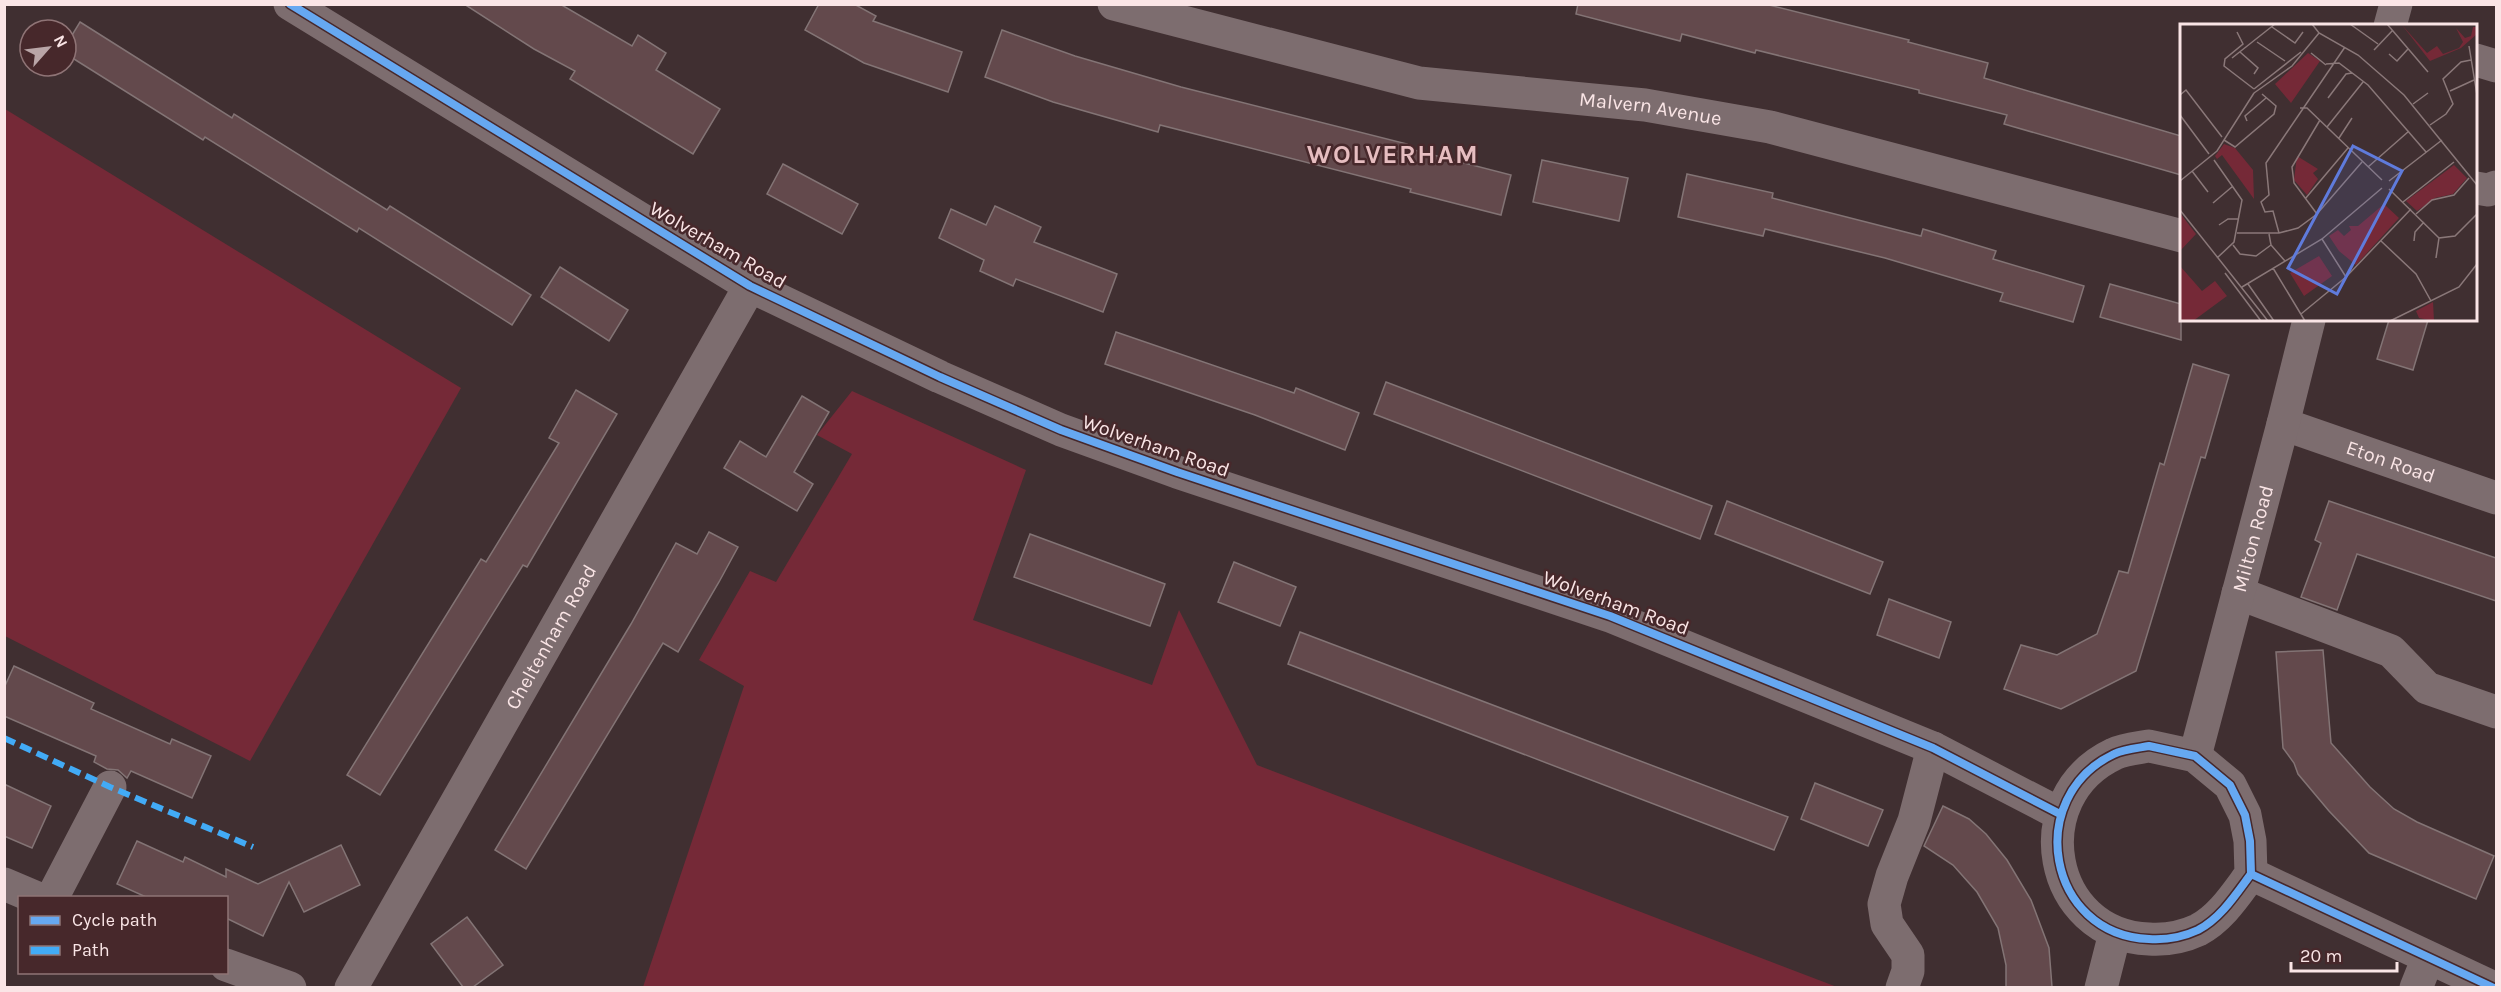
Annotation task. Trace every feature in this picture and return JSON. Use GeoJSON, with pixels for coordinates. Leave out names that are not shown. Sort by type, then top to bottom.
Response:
{"type":"FeatureCollection","features":[{"type":"Feature","properties":{"kind":"street","name":"Wolverham Road"},"geometry":{"type":"LineString","coordinates":[[291,4],[750,286],[940,377],[1061,430],[1177,472],[1610,616],[1933,748],[2060,814]]}},
{"type":"Feature","properties":{"kind":"street","name":"Malvern Avenue"},"geometry":{"type":"LineString","coordinates":[[1114,4],[1419,83],[1645,105],[1770,127],[2180,236]]}},
{"type":"Feature","properties":{"kind":"street"},"geometry":{"type":"LineString","coordinates":[[2391,24],[2396,4]]}},
{"type":"Feature","properties":{"kind":"street"},"geometry":{"type":"LineString","coordinates":[[2477,188],[2488,190],[2496,187]]}},
{"type":"Feature","properties":{"kind":"street","name":"Cheltenham Road"},"geometry":{"type":"LineString","coordinates":[[351,987],[750,286]]}},
{"type":"Feature","properties":{"kind":"street","name":"Milton Road"},"geometry":{"type":"LineString","coordinates":[[2195,756],[2309,321]]}},
{"type":"Feature","properties":{"kind":"street","name":"Eton Road"},"geometry":{"type":"LineString","coordinates":[[2283,424],[2496,498]]}},
{"type":"Feature","properties":{"kind":"street"},"geometry":{"type":"LineString","coordinates":[[2238,593],[2391,651],[2427,688],[2496,712]]}},
{"type":"Feature","properties":{"kind":"street"},"geometry":{"type":"LineString","coordinates":[[2150,746],[2195,756],[2230,785],[2245,815],[2250,841],[2251,874],[2223,911],[2198,930],[2165,940],[2131,938],[2115,933],[2086,914],[2069,892],[2057,860],[2060,814],[2076,784],[2101,761],[2116,753],[2150,746]]}},
{"type":"Feature","properties":{"kind":"street"},"geometry":{"type":"LineString","coordinates":[[1902,987],[1908,971],[1908,955],[1887,924],[1884,904],[1892,876],[1914,821],[1933,748]]}},
{"type":"Feature","properties":{"kind":"street"},"geometry":{"type":"LineString","coordinates":[[53,896],[110,787]]}},
{"type":"Feature","properties":{"kind":"street"},"geometry":{"type":"LineString","coordinates":[[2251,874],[2422,973],[2494,987]]}},
{"type":"Feature","properties":{"kind":"street"},"geometry":{"type":"LineString","coordinates":[[4,884],[35,896]]}},
{"type":"Feature","properties":{"kind":"street"},"geometry":{"type":"LineString","coordinates":[[2100,987],[2115,933]]}},
{"type":"Feature","properties":{"kind":"street"},"geometry":{"type":"LineString","coordinates":[[228,966],[290,987]]}},
{"type":"Feature","properties":{"kind":"shaded area"},"geometry":{"type":"Polygon","coordinates":[[[5,109],[461,388],[250,761],[5,636],[5,109]]]}},
{"type":"Feature","properties":{"kind":"shaded area"},"geometry":{"type":"Polygon","coordinates":[[[852,391],[1026,470],[973,620],[1152,685],[1179,610],[1257,765],[1837,987],[643,987],[744,686],[699,660],[750,571],[776,582],[852,454],[817,435],[852,391]]]}},
{"type":"Feature","properties":{"kind":"building"},"geometry":{"type":"Polygon","coordinates":[[[464,4],[560,4],[632,46],[638,35],[666,53],[656,70],[720,109],[693,154],[570,79],[575,71],[534,49],[464,4]]]}},
{"type":"Feature","properties":{"kind":"building"},"geometry":{"type":"Polygon","coordinates":[[[819,4],[854,4],[876,16],[873,21],[962,52],[948,92],[864,63],[805,30],[819,4]]]}},
{"type":"Feature","properties":{"kind":"building"},"geometry":{"type":"Polygon","coordinates":[[[1578,4],[1765,4],[1909,40],[1908,42],[1988,63],[1984,78],[2180,136],[2180,175],[2004,124],[2007,115],[1919,93],[1919,90],[1682,34],[1680,41],[1576,14],[1578,4]]]}},
{"type":"Feature","properties":{"kind":"building"},"geometry":{"type":"Polygon","coordinates":[[[80,22],[232,118],[234,114],[387,210],[390,206],[531,295],[512,325],[359,228],[357,232],[205,137],[203,140],[78,62],[78,25],[80,22]]]}},
{"type":"Feature","properties":{"kind":"building"},"geometry":{"type":"Polygon","coordinates":[[[1002,30],[1075,56],[1181,87],[1407,144],[1406,148],[1511,175],[1501,215],[1410,192],[1411,189],[1160,125],[1158,132],[1053,102],[985,77],[1002,30]]]}},
{"type":"Feature","properties":{"kind":"building"},"geometry":{"type":"Polygon","coordinates":[[[1542,160],[1628,178],[1619,221],[1533,202],[1542,160]]]}},
{"type":"Feature","properties":{"kind":"building"},"geometry":{"type":"Polygon","coordinates":[[[783,164],[858,204],[842,234],[767,194],[783,164]]]}},
{"type":"Feature","properties":{"kind":"building"},"geometry":{"type":"Polygon","coordinates":[[[1687,174],[1773,193],[1772,198],[1921,236],[1923,229],[1996,251],[1993,259],[2084,286],[2073,322],[2000,301],[2003,293],[1885,258],[1765,229],[1763,236],[1678,217],[1687,174]]]}},
{"type":"Feature","properties":{"kind":"building"},"geometry":{"type":"Polygon","coordinates":[[[995,206],[1041,227],[1034,242],[1117,274],[1103,312],[1016,279],[1013,286],[980,271],[984,260],[939,238],[951,209],[986,225],[995,206]]]}},
{"type":"Feature","properties":{"kind":"building"},"geometry":{"type":"Polygon","coordinates":[[[560,267],[628,310],[609,341],[541,297],[560,267]]]}},
{"type":"Feature","properties":{"kind":"building"},"geometry":{"type":"Polygon","coordinates":[[[2110,284],[2180,304],[2181,340],[2100,317],[2110,284]]]}},
{"type":"Feature","properties":{"kind":"building"},"geometry":{"type":"Polygon","coordinates":[[[2389,321],[2428,321],[2413,370],[2377,359],[2389,321]]]}},
{"type":"Feature","properties":{"kind":"building"},"geometry":{"type":"Polygon","coordinates":[[[1116,332],[1294,393],[1296,388],[1359,413],[1345,450],[1255,415],[1105,364],[1116,332]]]}},
{"type":"Feature","properties":{"kind":"building"},"geometry":{"type":"Polygon","coordinates":[[[2193,364],[2229,375],[2205,458],[2201,457],[2136,671],[2061,709],[2004,689],[2021,645],[2057,655],[2097,634],[2119,571],[2128,573],[2160,463],[2164,465],[2193,364]]]}},
{"type":"Feature","properties":{"kind":"building"},"geometry":{"type":"Polygon","coordinates":[[[1386,382],[1712,506],[1700,539],[1374,414],[1386,382]]]}},
{"type":"Feature","properties":{"kind":"building"},"geometry":{"type":"Polygon","coordinates":[[[576,390],[617,414],[527,567],[523,565],[380,795],[347,775],[481,559],[486,562],[559,443],[549,438],[576,390]]]}},
{"type":"Feature","properties":{"kind":"building"},"geometry":{"type":"Polygon","coordinates":[[[802,396],[829,412],[794,472],[813,484],[797,511],[724,468],[740,441],[766,457],[802,396]]]}},
{"type":"Feature","properties":{"kind":"building"},"geometry":{"type":"Polygon","coordinates":[[[1727,501],[1883,562],[1870,594],[1715,534],[1727,501]]]}},
{"type":"Feature","properties":{"kind":"building"},"geometry":{"type":"Polygon","coordinates":[[[2329,501],[2496,558],[2496,601],[2357,554],[2337,610],[2301,597],[2321,543],[2315,540],[2329,501]]]}},
{"type":"Feature","properties":{"kind":"building"},"geometry":{"type":"Polygon","coordinates":[[[709,532],[738,547],[678,652],[663,643],[526,869],[495,850],[631,624],[676,543],[697,554],[709,532]]]}},
{"type":"Feature","properties":{"kind":"building"},"geometry":{"type":"Polygon","coordinates":[[[1030,534],[1165,584],[1150,626],[1014,577],[1030,534]]]}},
{"type":"Feature","properties":{"kind":"building"},"geometry":{"type":"Polygon","coordinates":[[[1234,562],[1296,587],[1280,626],[1218,602],[1234,562]]]}},
{"type":"Feature","properties":{"kind":"building"},"geometry":{"type":"Polygon","coordinates":[[[1889,599],[1951,622],[1939,658],[1877,635],[1889,599]]]}},
{"type":"Feature","properties":{"kind":"building"},"geometry":{"type":"Polygon","coordinates":[[[1300,632],[1788,817],[1774,850],[1288,664],[1300,632]]]}},
{"type":"Feature","properties":{"kind":"building"},"geometry":{"type":"Polygon","coordinates":[[[2323,650],[2331,743],[2370,787],[2394,809],[2417,822],[2494,856],[2476,899],[2369,853],[2298,774],[2294,763],[2283,748],[2276,652],[2323,650]]]}},
{"type":"Feature","properties":{"kind":"building"},"geometry":{"type":"Polygon","coordinates":[[[14,666],[94,703],[91,709],[170,744],[172,739],[211,756],[192,798],[131,771],[127,778],[118,770],[107,769],[94,762],[96,756],[4,716],[4,688],[14,666]]]}},
{"type":"Feature","properties":{"kind":"building"},"geometry":{"type":"Polygon","coordinates":[[[1815,783],[1883,810],[1868,846],[1801,819],[1815,783]]]}},
{"type":"Feature","properties":{"kind":"building"},"geometry":{"type":"Polygon","coordinates":[[[4,784],[51,806],[32,848],[4,836],[4,784]]]}},
{"type":"Feature","properties":{"kind":"building"},"geometry":{"type":"Polygon","coordinates":[[[1943,806],[1969,819],[1986,834],[2007,860],[2031,900],[2049,948],[2052,987],[2006,987],[2006,965],[1998,928],[1977,892],[1953,865],[1924,846],[1943,806]]]}},
{"type":"Feature","properties":{"kind":"building"},"geometry":{"type":"Polygon","coordinates":[[[137,841],[183,862],[185,857],[226,877],[226,869],[258,884],[341,845],[360,885],[304,912],[289,882],[263,936],[228,919],[228,896],[144,896],[117,884],[137,841]]]}},
{"type":"Feature","properties":{"kind":"building"},"geometry":{"type":"Polygon","coordinates":[[[467,917],[503,965],[473,987],[463,987],[431,944],[467,917]]]}},
{"type":"Feature","properties":{"kind":"marked path"},"geometry":{"type":"LineString","coordinates":[[4,738],[110,787],[253,847]]}},
{"type":"Feature","properties":{"kind":"cycle path"},"geometry":{"type":"LineString","coordinates":[[290,4],[750,286],[940,377],[1061,430],[1177,472],[1610,616],[1933,748],[2060,814]]}},
{"type":"Feature","properties":{"kind":"cycle path"},"geometry":{"type":"LineString","coordinates":[[2149,746],[2195,756],[2230,785],[2245,815],[2250,841],[2251,874],[2221,912],[2198,930],[2161,939],[2114,932],[2088,914],[2069,890],[2059,861],[2058,830],[2067,800],[2085,774],[2114,754],[2149,746]]}},
{"type":"Feature","properties":{"kind":"cycle path"},"geometry":{"type":"LineString","coordinates":[[2251,874],[2494,988]]}},
{"type":"Feature","properties":{"kind":"district","name":"WOLVERHAM"},"geometry":{"type":"Point","coordinates":[1393,154]}}]}
